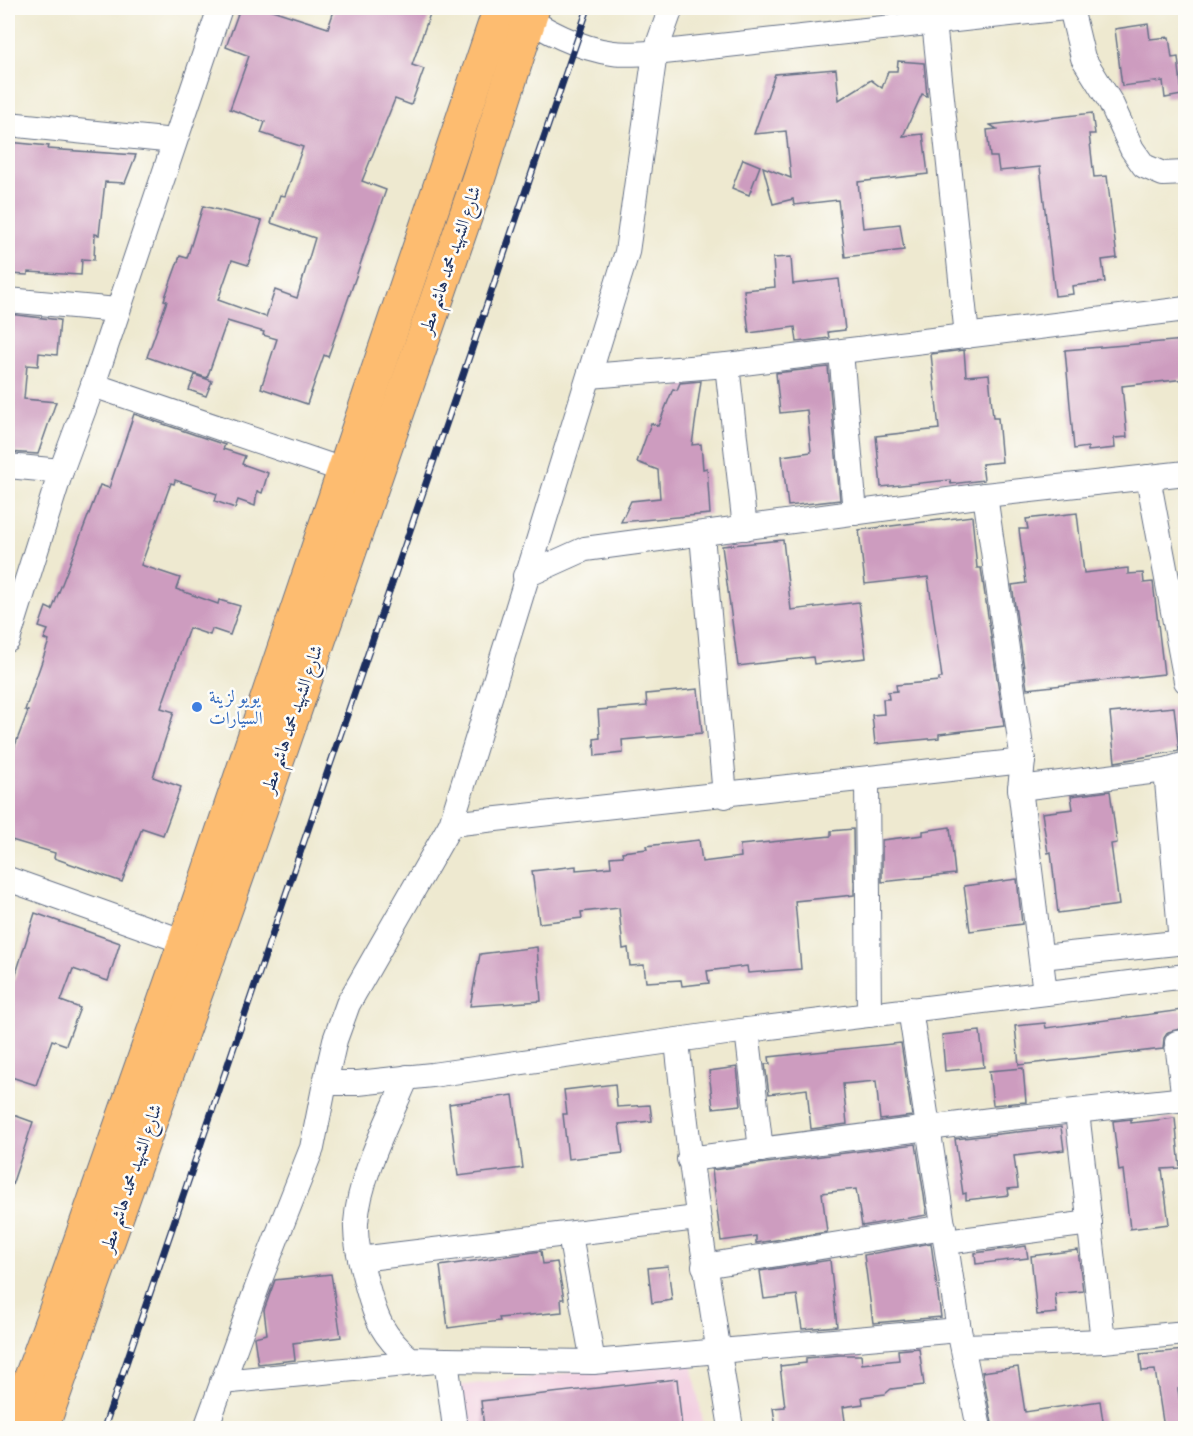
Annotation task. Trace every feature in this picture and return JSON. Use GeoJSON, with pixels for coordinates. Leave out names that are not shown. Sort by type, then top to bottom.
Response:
{"type":"FeatureCollection","features":[{"type":"Feature","properties":{"kind":"main road","name":"شارع الشهيد محمد هاشم مطر"},"geometry":{"type":"LineString","coordinates":[[12,1428],[185,942],[343,470],[446,173],[518,11]]}},
{"type":"Feature","properties":{"kind":"main road","name":"شارع الشهيد محمد هاشم مطر"},"geometry":{"type":"LineString","coordinates":[[42,1428],[451,258],[518,11]]}},
{"type":"Feature","properties":{"kind":"street"},"geometry":{"type":"LineString","coordinates":[[8,636],[61,471],[93,385],[220,8]]}},
{"type":"Feature","properties":{"kind":"street"},"geometry":{"type":"LineString","coordinates":[[206,1428],[312,1148],[335,1040],[348,1004],[451,824],[525,576],[590,376],[627,252],[655,53],[672,8]]}},
{"type":"Feature","properties":{"kind":"street"},"geometry":{"type":"LineString","coordinates":[[518,11],[588,48],[614,53],[655,53],[1065,8]]}},
{"type":"Feature","properties":{"kind":"street"},"geometry":{"type":"LineString","coordinates":[[1071,8],[1083,58],[1112,103],[1132,149],[1144,166],[1163,174],[1185,173]]}},
{"type":"Feature","properties":{"kind":"street"},"geometry":{"type":"LineString","coordinates":[[934,22],[967,336]]}},
{"type":"Feature","properties":{"kind":"street"},"geometry":{"type":"LineString","coordinates":[[8,124],[174,141]]}},
{"type":"Feature","properties":{"kind":"street"},"geometry":{"type":"LineString","coordinates":[[8,300],[117,310]]}},
{"type":"Feature","properties":{"kind":"street"},"geometry":{"type":"LineString","coordinates":[[590,376],[727,365],[1185,309]]}},
{"type":"Feature","properties":{"kind":"street"},"geometry":{"type":"LineString","coordinates":[[841,352],[855,513]]}},
{"type":"Feature","properties":{"kind":"street"},"geometry":{"type":"LineString","coordinates":[[727,365],[745,528]]}},
{"type":"Feature","properties":{"kind":"street"},"geometry":{"type":"LineString","coordinates":[[93,385],[343,470]]}},
{"type":"Feature","properties":{"kind":"street"},"geometry":{"type":"LineString","coordinates":[[8,466],[61,471]]}},
{"type":"Feature","properties":{"kind":"street"},"geometry":{"type":"LineString","coordinates":[[525,576],[585,549],[985,495],[1185,472]]}},
{"type":"Feature","properties":{"kind":"street"},"geometry":{"type":"LineString","coordinates":[[1148,477],[1182,644],[1185,681]]}},
{"type":"Feature","properties":{"kind":"street"},"geometry":{"type":"LineString","coordinates":[[985,495],[1023,761],[1020,788],[1045,993]]}},
{"type":"Feature","properties":{"kind":"street"},"geometry":{"type":"LineString","coordinates":[[702,535],[725,796]]}},
{"type":"Feature","properties":{"kind":"street"},"geometry":{"type":"LineString","coordinates":[[451,824],[725,796],[1023,761]]}},
{"type":"Feature","properties":{"kind":"street"},"geometry":{"type":"LineString","coordinates":[[1020,788],[1179,767],[1183,942],[1041,957]]}},
{"type":"Feature","properties":{"kind":"street"},"geometry":{"type":"LineString","coordinates":[[867,780],[869,1015]]}},
{"type":"Feature","properties":{"kind":"street"},"geometry":{"type":"LineString","coordinates":[[8,879],[185,942]]}},
{"type":"Feature","properties":{"kind":"street"},"geometry":{"type":"LineString","coordinates":[[325,1083],[407,1077],[747,1030],[1185,976]]}},
{"type":"Feature","properties":{"kind":"street"},"geometry":{"type":"LineString","coordinates":[[910,1009],[962,1338],[979,1428]]}},
{"type":"Feature","properties":{"kind":"street"},"geometry":{"type":"LineString","coordinates":[[747,1030],[761,1150]]}},
{"type":"Feature","properties":{"kind":"street"},"geometry":{"type":"LineString","coordinates":[[677,1041],[697,1218],[731,1428]]}},
{"type":"Feature","properties":{"kind":"street"},"geometry":{"type":"LineString","coordinates":[[689,1159],[1185,1099],[1178,1043],[1185,1042]]}},
{"type":"Feature","properties":{"kind":"street"},"geometry":{"type":"LineString","coordinates":[[407,1077],[383,1132],[360,1197],[356,1225],[360,1259],[375,1316],[390,1342],[410,1359],[592,1362],[962,1338],[1103,1341],[1185,1333]]}},
{"type":"Feature","properties":{"kind":"street"},"geometry":{"type":"LineString","coordinates":[[1077,1112],[1103,1341]]}},
{"type":"Feature","properties":{"kind":"street"},"geometry":{"type":"LineString","coordinates":[[360,1259],[697,1218]]}},
{"type":"Feature","properties":{"kind":"street"},"geometry":{"type":"LineString","coordinates":[[704,1266],[945,1234],[1090,1223]]}},
{"type":"Feature","properties":{"kind":"street"},"geometry":{"type":"LineString","coordinates":[[570,1235],[592,1362]]}},
{"type":"Feature","properties":{"kind":"street"},"geometry":{"type":"LineString","coordinates":[[222,1382],[446,1360]]}},
{"type":"Feature","properties":{"kind":"street"},"geometry":{"type":"LineString","coordinates":[[446,1360],[455,1428]]}},
{"type":"Feature","properties":{"kind":"shaded area"},"geometry":{"type":"Polygon","coordinates":[[[691,1358],[704,1428],[463,1428],[457,1386],[691,1358]]]}},
{"type":"Feature","properties":{"kind":"building"},"geometry":{"type":"Polygon","coordinates":[[[240,8],[266,8],[328,28],[335,8],[432,8],[412,65],[424,69],[411,105],[395,99],[362,181],[386,190],[328,357],[324,355],[307,404],[261,388],[277,339],[263,335],[264,332],[227,321],[207,378],[147,357],[180,256],[187,258],[203,206],[262,221],[248,265],[232,260],[218,300],[266,317],[275,290],[297,298],[315,238],[271,223],[280,195],[285,196],[303,147],[261,133],[265,122],[230,109],[249,56],[226,47],[240,8]]]}},
{"type":"Feature","properties":{"kind":"building"},"geometry":{"type":"Polygon","coordinates":[[[1148,24],[1150,39],[1169,37],[1172,58],[1178,57],[1182,95],[1165,98],[1163,81],[1122,86],[1115,29],[1148,24]]]}},
{"type":"Feature","properties":{"kind":"building"},"geometry":{"type":"Polygon","coordinates":[[[898,61],[924,63],[927,96],[922,94],[903,136],[923,134],[928,174],[858,182],[863,228],[900,224],[904,250],[845,257],[838,200],[794,205],[793,199],[773,204],[763,167],[791,178],[786,131],[754,134],[775,74],[836,69],[839,100],[871,80],[882,88],[888,71],[897,71],[898,61]]]}},
{"type":"Feature","properties":{"kind":"building"},"geometry":{"type":"Polygon","coordinates":[[[1092,113],[1095,134],[1089,134],[1094,177],[1107,176],[1117,258],[1102,260],[1105,282],[1072,286],[1073,294],[1055,296],[1040,167],[999,171],[997,157],[990,157],[987,130],[997,129],[990,125],[1092,113]]]}},
{"type":"Feature","properties":{"kind":"building"},"geometry":{"type":"Polygon","coordinates":[[[8,142],[49,146],[48,149],[136,155],[125,183],[105,182],[99,235],[95,234],[94,260],[82,259],[81,275],[28,272],[28,275],[8,274],[8,142]]]}},
{"type":"Feature","properties":{"kind":"building"},"geometry":{"type":"Polygon","coordinates":[[[743,159],[760,166],[749,195],[732,188],[743,159]]]}},
{"type":"Feature","properties":{"kind":"building"},"geometry":{"type":"Polygon","coordinates":[[[791,257],[793,284],[839,279],[845,330],[828,332],[829,338],[797,342],[795,327],[749,333],[744,290],[775,287],[773,258],[791,257]]]}},
{"type":"Feature","properties":{"kind":"building"},"geometry":{"type":"Polygon","coordinates":[[[8,314],[60,320],[57,355],[39,353],[38,366],[27,365],[24,399],[56,402],[38,454],[8,452],[8,314]]]}},
{"type":"Feature","properties":{"kind":"building"},"geometry":{"type":"Polygon","coordinates":[[[1185,340],[1185,379],[1122,386],[1127,437],[1114,438],[1115,448],[1088,451],[1088,447],[1074,449],[1065,350],[1185,340]]]}},
{"type":"Feature","properties":{"kind":"building"},"geometry":{"type":"Polygon","coordinates":[[[964,350],[966,376],[989,374],[993,418],[998,418],[1002,462],[982,464],[984,480],[951,484],[950,480],[881,487],[876,436],[939,429],[931,354],[964,350]]]}},
{"type":"Feature","properties":{"kind":"building"},"geometry":{"type":"Polygon","coordinates":[[[828,367],[840,500],[788,506],[782,456],[811,452],[807,410],[780,413],[776,373],[828,367]]]}},
{"type":"Feature","properties":{"kind":"building"},"geometry":{"type":"Polygon","coordinates":[[[195,375],[212,381],[206,396],[189,390],[195,375]]]}},
{"type":"Feature","properties":{"kind":"building"},"geometry":{"type":"Polygon","coordinates":[[[701,381],[692,445],[701,444],[703,469],[707,468],[710,514],[621,522],[631,501],[660,498],[658,470],[637,462],[651,423],[658,426],[673,389],[677,390],[680,383],[701,381]]]}},
{"type":"Feature","properties":{"kind":"building"},"geometry":{"type":"Polygon","coordinates":[[[134,414],[225,445],[223,449],[245,456],[242,464],[268,473],[262,493],[257,491],[255,506],[238,500],[235,508],[215,501],[217,494],[175,480],[174,484],[171,483],[141,565],[180,578],[176,589],[218,604],[219,600],[240,606],[230,635],[212,629],[210,635],[189,628],[161,708],[174,712],[153,777],[181,787],[163,835],[142,828],[122,882],[54,858],[55,853],[8,839],[8,764],[28,711],[25,710],[49,641],[44,639],[48,630],[39,627],[46,607],[52,610],[100,485],[109,488],[134,414]]]}},
{"type":"Feature","properties":{"kind":"building"},"geometry":{"type":"Polygon","coordinates":[[[1077,513],[1084,573],[1128,568],[1128,574],[1143,573],[1144,583],[1153,582],[1164,674],[1027,689],[1012,585],[1026,583],[1019,529],[1028,529],[1026,519],[1077,513]]]}},
{"type":"Feature","properties":{"kind":"building"},"geometry":{"type":"Polygon","coordinates":[[[972,516],[977,568],[981,568],[1004,726],[939,734],[939,738],[875,744],[872,715],[884,714],[883,699],[889,699],[888,692],[897,691],[896,685],[939,681],[939,678],[942,678],[928,577],[865,584],[859,530],[972,516]]]}},
{"type":"Feature","properties":{"kind":"building"},"geometry":{"type":"Polygon","coordinates":[[[783,540],[791,610],[859,602],[866,658],[814,664],[813,657],[738,666],[722,546],[783,540]]]}},
{"type":"Feature","properties":{"kind":"building"},"geometry":{"type":"Polygon","coordinates":[[[698,689],[702,733],[622,740],[623,753],[595,756],[594,739],[600,738],[598,710],[647,706],[646,694],[698,689]]]}},
{"type":"Feature","properties":{"kind":"building"},"geometry":{"type":"Polygon","coordinates":[[[1174,707],[1179,751],[1115,762],[1110,713],[1174,707]]]}},
{"type":"Feature","properties":{"kind":"building"},"geometry":{"type":"Polygon","coordinates":[[[1110,791],[1117,843],[1111,844],[1119,905],[1058,913],[1051,852],[1048,853],[1042,813],[1073,809],[1071,796],[1110,791]]]}},
{"type":"Feature","properties":{"kind":"building"},"geometry":{"type":"Polygon","coordinates":[[[950,827],[955,874],[882,882],[882,840],[923,835],[923,831],[950,827]]]}},
{"type":"Feature","properties":{"kind":"building"},"geometry":{"type":"Polygon","coordinates":[[[853,829],[854,895],[795,901],[801,969],[748,973],[747,966],[707,971],[709,983],[682,986],[681,980],[646,982],[644,965],[630,966],[628,948],[623,949],[619,908],[581,912],[582,918],[539,923],[532,871],[576,866],[576,870],[611,867],[610,857],[623,856],[622,852],[647,849],[646,846],[699,840],[702,862],[741,857],[740,845],[831,836],[831,831],[853,829]]]}},
{"type":"Feature","properties":{"kind":"building"},"geometry":{"type":"Polygon","coordinates":[[[1017,879],[1022,924],[970,931],[964,886],[1017,879]]]}},
{"type":"Feature","properties":{"kind":"building"},"geometry":{"type":"Polygon","coordinates":[[[35,913],[120,943],[108,981],[73,969],[61,1001],[80,1008],[66,1045],[52,1040],[36,1085],[8,1076],[8,999],[35,913]]]}},
{"type":"Feature","properties":{"kind":"building"},"geometry":{"type":"Polygon","coordinates":[[[537,947],[541,1001],[470,1006],[480,954],[537,947]]]}},
{"type":"Feature","properties":{"kind":"building"},"geometry":{"type":"Polygon","coordinates":[[[1182,1010],[1184,1028],[1168,1032],[1164,1038],[1163,1049],[1019,1065],[1015,1026],[1045,1023],[1046,1028],[1182,1010]]]}},
{"type":"Feature","properties":{"kind":"building"},"geometry":{"type":"Polygon","coordinates":[[[980,1031],[984,1067],[945,1071],[942,1035],[980,1031]]]}},
{"type":"Feature","properties":{"kind":"building"},"geometry":{"type":"Polygon","coordinates":[[[901,1043],[912,1116],[880,1120],[876,1081],[843,1084],[847,1124],[811,1129],[807,1089],[769,1094],[765,1064],[770,1064],[769,1057],[901,1043]]]}},
{"type":"Feature","properties":{"kind":"building"},"geometry":{"type":"Polygon","coordinates":[[[737,1067],[741,1105],[713,1108],[709,1071],[737,1067]]]}},
{"type":"Feature","properties":{"kind":"building"},"geometry":{"type":"Polygon","coordinates":[[[1023,1068],[1026,1102],[993,1105],[989,1071],[1023,1068]]]}},
{"type":"Feature","properties":{"kind":"building"},"geometry":{"type":"Polygon","coordinates":[[[615,1084],[617,1107],[650,1105],[652,1121],[619,1124],[623,1153],[568,1159],[563,1114],[567,1114],[564,1090],[615,1084]]]}},
{"type":"Feature","properties":{"kind":"building"},"geometry":{"type":"Polygon","coordinates":[[[513,1095],[523,1168],[458,1176],[449,1104],[513,1095]]]}},
{"type":"Feature","properties":{"kind":"building"},"geometry":{"type":"Polygon","coordinates":[[[8,1113],[33,1122],[11,1188],[8,1188],[8,1113]]]}},
{"type":"Feature","properties":{"kind":"building"},"geometry":{"type":"Polygon","coordinates":[[[1175,1118],[1180,1168],[1162,1169],[1169,1224],[1130,1229],[1123,1170],[1119,1171],[1113,1121],[1131,1119],[1131,1123],[1175,1118]]]}},
{"type":"Feature","properties":{"kind":"building"},"geometry":{"type":"Polygon","coordinates":[[[1061,1127],[1064,1150],[1014,1156],[1018,1188],[1008,1189],[1009,1195],[966,1200],[966,1193],[963,1194],[955,1139],[1061,1127]]]}},
{"type":"Feature","properties":{"kind":"building"},"geometry":{"type":"Polygon","coordinates":[[[916,1144],[927,1215],[862,1226],[856,1189],[822,1193],[827,1232],[756,1243],[756,1236],[721,1241],[712,1170],[916,1144]]]}},
{"type":"Feature","properties":{"kind":"building"},"geometry":{"type":"Polygon","coordinates":[[[931,1243],[941,1317],[873,1323],[864,1255],[931,1243]]]}},
{"type":"Feature","properties":{"kind":"building"},"geometry":{"type":"Polygon","coordinates":[[[1026,1246],[1028,1258],[976,1264],[975,1253],[1026,1246]]]}},
{"type":"Feature","properties":{"kind":"building"},"geometry":{"type":"Polygon","coordinates":[[[1078,1250],[1083,1291],[1055,1294],[1057,1313],[1037,1315],[1031,1256],[1078,1250]]]}},
{"type":"Feature","properties":{"kind":"building"},"geometry":{"type":"Polygon","coordinates":[[[541,1251],[543,1264],[557,1262],[564,1299],[561,1299],[562,1312],[499,1318],[500,1321],[448,1328],[440,1266],[541,1251]]]}},
{"type":"Feature","properties":{"kind":"building"},"geometry":{"type":"Polygon","coordinates":[[[830,1260],[837,1326],[802,1329],[797,1295],[764,1299],[760,1271],[830,1260]]]}},
{"type":"Feature","properties":{"kind":"building"},"geometry":{"type":"Polygon","coordinates":[[[668,1266],[672,1300],[652,1303],[648,1268],[668,1266]]]}},
{"type":"Feature","properties":{"kind":"building"},"geometry":{"type":"Polygon","coordinates":[[[331,1274],[341,1337],[293,1343],[295,1360],[258,1364],[254,1337],[267,1334],[264,1310],[275,1280],[331,1274]]]}},
{"type":"Feature","properties":{"kind":"building"},"geometry":{"type":"Polygon","coordinates":[[[919,1348],[924,1385],[891,1389],[885,1394],[862,1397],[863,1404],[843,1407],[846,1428],[776,1428],[773,1408],[785,1407],[780,1366],[806,1363],[806,1358],[840,1355],[861,1355],[862,1364],[899,1360],[898,1350],[919,1348]]]}},
{"type":"Feature","properties":{"kind":"building"},"geometry":{"type":"Polygon","coordinates":[[[1185,1350],[1185,1388],[1178,1389],[1184,1428],[1164,1428],[1155,1370],[1142,1371],[1140,1354],[1185,1350]]]}},
{"type":"Feature","properties":{"kind":"building"},"geometry":{"type":"Polygon","coordinates":[[[1018,1367],[1025,1412],[1100,1401],[1104,1428],[993,1428],[982,1372],[1018,1367]]]}},
{"type":"Feature","properties":{"kind":"building"},"geometry":{"type":"Polygon","coordinates":[[[677,1379],[682,1428],[586,1428],[586,1426],[484,1428],[481,1401],[677,1379]]]}},
{"type":"Feature","properties":{"kind":"railway"},"geometry":{"type":"LineString","coordinates":[[104,1428],[588,8]]}},
{"type":"Feature","properties":{"kind":"place","name":"يويو لزينة السيارات"},"geometry":{"type":"Point","coordinates":[197,707]}}]}
